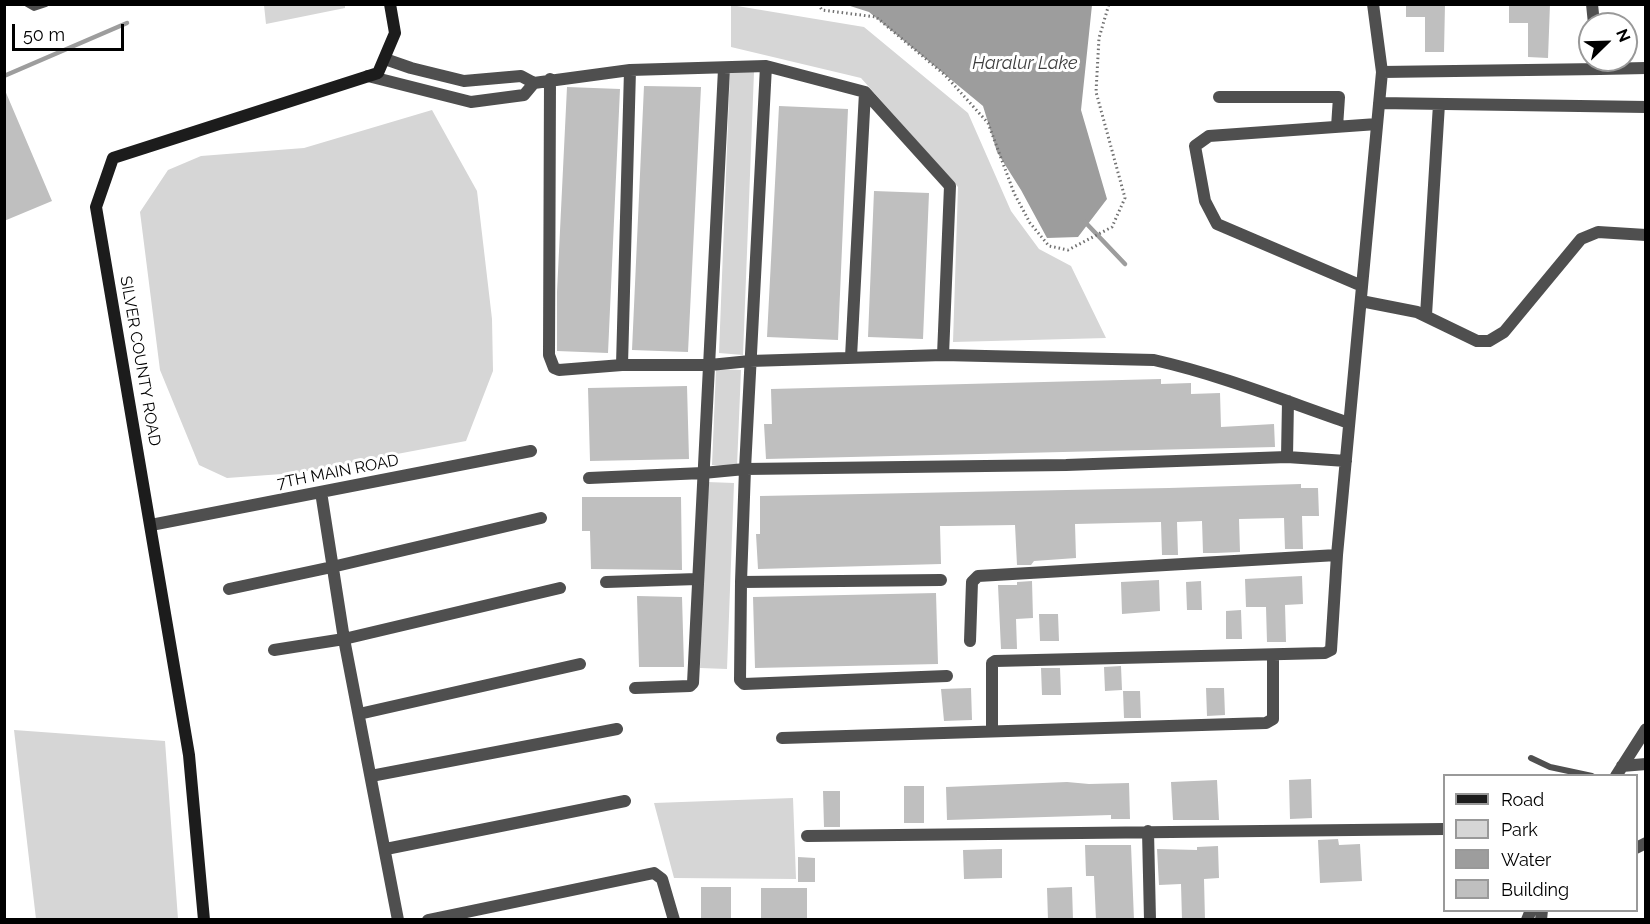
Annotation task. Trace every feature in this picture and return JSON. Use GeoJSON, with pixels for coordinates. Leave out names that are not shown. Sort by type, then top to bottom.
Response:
{"type":"FeatureCollection","features":[{"type":"Feature","properties":{"kind":"street","name":"SILVER COUNTY ROAD"},"geometry":{"type":"LineString","coordinates":[[204,920],[189,755],[96,207],[113,158],[378,73],[395,33],[390,4]]}},
{"type":"Feature","properties":{"kind":"street"},"geometry":{"type":"LineString","coordinates":[[992,731],[992,663],[994,660],[1273,656],[1325,654],[1331,650],[1337,555],[1382,72],[1373,4]]}},
{"type":"Feature","properties":{"kind":"street"},"geometry":{"type":"LineString","coordinates":[[385,58],[411,68],[464,81],[521,76],[534,82],[630,70],[766,66],[866,92],[950,186],[943,355]]}},
{"type":"Feature","properties":{"kind":"street"},"geometry":{"type":"LineString","coordinates":[[766,66],[745,469],[739,677],[744,684],[947,676]]}},
{"type":"Feature","properties":{"kind":"street"},"geometry":{"type":"LineString","coordinates":[[1382,72],[1578,66]]}},
{"type":"Feature","properties":{"kind":"street"},"geometry":{"type":"LineString","coordinates":[[635,688],[690,686],[692,684],[710,365],[723,69]]}},
{"type":"Feature","properties":{"kind":"street"},"geometry":{"type":"LineString","coordinates":[[622,365],[630,70]]}},
{"type":"Feature","properties":{"kind":"street"},"geometry":{"type":"LineString","coordinates":[[368,76],[471,102],[524,95],[534,82]]}},
{"type":"Feature","properties":{"kind":"street"},"geometry":{"type":"LineString","coordinates":[[550,80],[550,362],[554,368],[559,370],[622,365],[710,365],[750,361],[943,355],[1154,360],[1288,401],[1349,423]]}},
{"type":"Feature","properties":{"kind":"street"},"geometry":{"type":"LineString","coordinates":[[851,357],[866,92]]}},
{"type":"Feature","properties":{"kind":"street"},"geometry":{"type":"LineString","coordinates":[[1219,97],[1339,97],[1338,127]]}},
{"type":"Feature","properties":{"kind":"street"},"geometry":{"type":"LineString","coordinates":[[1379,103],[1646,107]]}},
{"type":"Feature","properties":{"kind":"street"},"geometry":{"type":"LineString","coordinates":[[1426,315],[1439,104]]}},
{"type":"Feature","properties":{"kind":"street"},"geometry":{"type":"LineString","coordinates":[[1362,286],[1217,224],[1205,201],[1196,146],[1209,136],[1377,124]]}},
{"type":"Feature","properties":{"kind":"street"},"geometry":{"type":"LineString","coordinates":[[1360,301],[1426,315],[1477,341],[1489,341],[1504,332],[1581,239],[1598,231],[1646,235]]}},
{"type":"Feature","properties":{"kind":"street"},"geometry":{"type":"LineString","coordinates":[[1287,457],[1288,401]]}},
{"type":"Feature","properties":{"kind":"street","name":"7TH MAIN ROAD"},"geometry":{"type":"LineString","coordinates":[[151,525],[531,451]]}},
{"type":"Feature","properties":{"kind":"street"},"geometry":{"type":"LineString","coordinates":[[589,477],[703,473],[745,469],[1066,465],[1287,457],[1346,461]]}},
{"type":"Feature","properties":{"kind":"street"},"geometry":{"type":"LineString","coordinates":[[321,492],[332,567],[398,920]]}},
{"type":"Feature","properties":{"kind":"street"},"geometry":{"type":"LineString","coordinates":[[229,589],[542,518]]}},
{"type":"Feature","properties":{"kind":"street"},"geometry":{"type":"LineString","coordinates":[[970,641],[972,582],[978,576],[1337,555]]}},
{"type":"Feature","properties":{"kind":"street"},"geometry":{"type":"LineString","coordinates":[[606,582],[697,579]]}},
{"type":"Feature","properties":{"kind":"street"},"geometry":{"type":"LineString","coordinates":[[741,582],[942,580]]}},
{"type":"Feature","properties":{"kind":"street"},"geometry":{"type":"LineString","coordinates":[[274,651],[345,639],[560,588]]}},
{"type":"Feature","properties":{"kind":"street"},"geometry":{"type":"LineString","coordinates":[[782,738],[1270,723],[1273,719],[1273,656]]}},
{"type":"Feature","properties":{"kind":"street"},"geometry":{"type":"LineString","coordinates":[[359,714],[580,664]]}},
{"type":"Feature","properties":{"kind":"street"},"geometry":{"type":"LineString","coordinates":[[371,776],[616,729]]}},
{"type":"Feature","properties":{"kind":"street"},"geometry":{"type":"LineString","coordinates":[[1619,771],[1646,729]]}},
{"type":"Feature","properties":{"kind":"street"},"geometry":{"type":"LineString","coordinates":[[1619,771],[1646,764]]}},
{"type":"Feature","properties":{"kind":"street"},"geometry":{"type":"LineString","coordinates":[[386,849],[626,801]]}},
{"type":"Feature","properties":{"kind":"street"},"geometry":{"type":"LineString","coordinates":[[807,836],[1443,829]]}},
{"type":"Feature","properties":{"kind":"street"},"geometry":{"type":"LineString","coordinates":[[1148,831],[1150,920]]}},
{"type":"Feature","properties":{"kind":"street"},"geometry":{"type":"LineString","coordinates":[[428,920],[654,873],[663,879],[674,920]]}},
{"type":"Feature","properties":{"kind":"lane"},"geometry":{"type":"LineString","coordinates":[[27,4],[34,8],[46,4]]}},
{"type":"Feature","properties":{"kind":"lane"},"geometry":{"type":"LineString","coordinates":[[1531,758],[1541,764],[1584,774]]}},
{"type":"Feature","properties":{"kind":"path"},"geometry":{"type":"LineString","coordinates":[[818,4],[822,10],[876,17],[945,75],[988,123],[1014,193],[1030,223],[1049,246],[1068,250],[1112,227],[1125,198],[1096,92],[1099,38],[1109,4]]}},
{"type":"Feature","properties":{"kind":"green space"},"geometry":{"type":"Polygon","coordinates":[[[264,5],[345,5],[345,8],[266,24],[264,5]]]}},
{"type":"Feature","properties":{"kind":"green space"},"geometry":{"type":"Polygon","coordinates":[[[731,5],[864,27],[968,113],[1011,211],[1039,249],[1071,266],[1106,338],[953,342],[958,187],[861,78],[731,47],[731,5]]]}},
{"type":"Feature","properties":{"kind":"green space"},"geometry":{"type":"Polygon","coordinates":[[[730,71],[754,72],[743,355],[719,353],[730,71]]]}},
{"type":"Feature","properties":{"kind":"green space"},"geometry":{"type":"Polygon","coordinates":[[[432,110],[477,191],[492,319],[493,371],[466,441],[296,473],[227,478],[199,465],[160,370],[140,212],[168,170],[201,156],[304,148],[432,110]]]}},
{"type":"Feature","properties":{"kind":"green space"},"geometry":{"type":"Polygon","coordinates":[[[716,369],[741,370],[737,466],[712,465],[716,369]]]}},
{"type":"Feature","properties":{"kind":"green space"},"geometry":{"type":"Polygon","coordinates":[[[707,482],[734,483],[727,669],[700,668],[707,482]]]}},
{"type":"Feature","properties":{"kind":"green space"},"geometry":{"type":"Polygon","coordinates":[[[14,730],[165,741],[178,919],[36,919],[14,730]]]}},
{"type":"Feature","properties":{"kind":"green space"},"geometry":{"type":"Polygon","coordinates":[[[793,798],[796,879],[674,878],[654,803],[793,798]]]}},
{"type":"Feature","properties":{"kind":"water","name":"Haralur Lake"},"geometry":{"type":"Polygon","coordinates":[[[847,5],[1092,5],[1081,110],[1107,199],[1078,237],[1047,238],[997,152],[983,106],[869,12],[847,5]]]}},
{"type":"Feature","properties":{"kind":"building"},"geometry":{"type":"Polygon","coordinates":[[[1406,4],[1445,4],[1444,52],[1425,52],[1425,17],[1406,17],[1406,4]]]}},
{"type":"Feature","properties":{"kind":"building"},"geometry":{"type":"Polygon","coordinates":[[[1509,4],[1550,4],[1548,58],[1528,57],[1528,23],[1509,23],[1509,4]]]}},
{"type":"Feature","properties":{"kind":"building"},"geometry":{"type":"Polygon","coordinates":[[[644,86],[701,87],[688,352],[632,350],[644,86]]]}},
{"type":"Feature","properties":{"kind":"building"},"geometry":{"type":"Polygon","coordinates":[[[567,87],[620,89],[608,353],[557,351],[557,292],[567,87]]]}},
{"type":"Feature","properties":{"kind":"building"},"geometry":{"type":"Polygon","coordinates":[[[4,88],[52,201],[4,221],[4,88]]]}},
{"type":"Feature","properties":{"kind":"building"},"geometry":{"type":"Polygon","coordinates":[[[779,106],[848,109],[838,340],[767,337],[779,106]]]}},
{"type":"Feature","properties":{"kind":"building"},"geometry":{"type":"Polygon","coordinates":[[[874,191],[929,193],[923,339],[868,337],[874,191]]]}},
{"type":"Feature","properties":{"kind":"building"},"geometry":{"type":"Polygon","coordinates":[[[1161,379],[1161,384],[1191,383],[1191,394],[1220,393],[1221,427],[1274,424],[1275,447],[766,459],[764,424],[772,424],[771,389],[1161,379]]]}},
{"type":"Feature","properties":{"kind":"building"},"geometry":{"type":"Polygon","coordinates":[[[687,386],[689,459],[590,461],[588,388],[687,386]]]}},
{"type":"Feature","properties":{"kind":"building"},"geometry":{"type":"Polygon","coordinates":[[[1301,484],[1301,488],[1318,488],[1319,516],[1302,516],[1303,549],[1285,549],[1284,518],[1239,519],[1240,552],[1215,553],[1203,553],[1202,521],[1177,522],[1178,555],[1162,555],[1161,522],[1075,524],[1076,558],[1034,561],[1031,565],[1017,565],[1015,525],[940,526],[941,564],[758,569],[756,534],[760,534],[760,496],[1301,484]]]}},
{"type":"Feature","properties":{"kind":"building"},"geometry":{"type":"Polygon","coordinates":[[[582,497],[681,497],[682,570],[591,569],[590,531],[582,531],[582,497]]]}},
{"type":"Feature","properties":{"kind":"building"},"geometry":{"type":"Polygon","coordinates":[[[1302,576],[1303,604],[1285,605],[1286,642],[1267,642],[1266,607],[1246,607],[1245,579],[1302,576]]]}},
{"type":"Feature","properties":{"kind":"building"},"geometry":{"type":"Polygon","coordinates":[[[1159,580],[1160,611],[1122,614],[1121,582],[1159,580]]]}},
{"type":"Feature","properties":{"kind":"building"},"geometry":{"type":"Polygon","coordinates":[[[1032,581],[1033,618],[1016,619],[1017,649],[1001,649],[998,585],[1017,585],[1017,582],[1032,581]]]}},
{"type":"Feature","properties":{"kind":"building"},"geometry":{"type":"Polygon","coordinates":[[[1201,581],[1202,610],[1187,610],[1186,582],[1201,581]]]}},
{"type":"Feature","properties":{"kind":"building"},"geometry":{"type":"Polygon","coordinates":[[[936,593],[938,664],[755,668],[753,597],[936,593]]]}},
{"type":"Feature","properties":{"kind":"building"},"geometry":{"type":"Polygon","coordinates":[[[637,596],[682,597],[684,667],[639,667],[637,596]]]}},
{"type":"Feature","properties":{"kind":"building"},"geometry":{"type":"Polygon","coordinates":[[[1241,610],[1242,639],[1226,639],[1226,611],[1241,610]]]}},
{"type":"Feature","properties":{"kind":"building"},"geometry":{"type":"Polygon","coordinates":[[[1039,614],[1058,614],[1059,641],[1040,641],[1039,614]]]}},
{"type":"Feature","properties":{"kind":"building"},"geometry":{"type":"Polygon","coordinates":[[[1121,666],[1122,690],[1105,691],[1104,667],[1121,666]]]}},
{"type":"Feature","properties":{"kind":"building"},"geometry":{"type":"Polygon","coordinates":[[[1041,668],[1060,668],[1061,695],[1042,695],[1041,668]]]}},
{"type":"Feature","properties":{"kind":"building"},"geometry":{"type":"Polygon","coordinates":[[[971,688],[972,720],[944,721],[941,689],[971,688]]]}},
{"type":"Feature","properties":{"kind":"building"},"geometry":{"type":"Polygon","coordinates":[[[1206,688],[1224,688],[1225,715],[1207,716],[1206,688]]]}},
{"type":"Feature","properties":{"kind":"building"},"geometry":{"type":"Polygon","coordinates":[[[1123,691],[1140,691],[1141,718],[1124,718],[1123,691]]]}},
{"type":"Feature","properties":{"kind":"building"},"geometry":{"type":"Polygon","coordinates":[[[1311,779],[1312,818],[1290,819],[1289,780],[1311,779]]]}},
{"type":"Feature","properties":{"kind":"building"},"geometry":{"type":"Polygon","coordinates":[[[1217,780],[1219,820],[1173,820],[1171,782],[1217,780]]]}},
{"type":"Feature","properties":{"kind":"building"},"geometry":{"type":"Polygon","coordinates":[[[1067,782],[1129,783],[1130,819],[1111,819],[1111,815],[947,820],[946,787],[1067,782]]]}},
{"type":"Feature","properties":{"kind":"building"},"geometry":{"type":"Polygon","coordinates":[[[904,786],[924,786],[924,823],[904,823],[904,786]]]}},
{"type":"Feature","properties":{"kind":"building"},"geometry":{"type":"Polygon","coordinates":[[[823,791],[840,791],[840,827],[824,827],[823,791]]]}},
{"type":"Feature","properties":{"kind":"building"},"geometry":{"type":"Polygon","coordinates":[[[1338,839],[1339,845],[1360,844],[1362,881],[1320,883],[1318,840],[1338,839]]]}},
{"type":"Feature","properties":{"kind":"building"},"geometry":{"type":"Polygon","coordinates":[[[1085,845],[1131,845],[1134,920],[1096,920],[1094,876],[1086,876],[1085,845]]]}},
{"type":"Feature","properties":{"kind":"building"},"geometry":{"type":"Polygon","coordinates":[[[1218,846],[1219,878],[1204,879],[1205,920],[1182,920],[1181,884],[1159,885],[1157,849],[1197,850],[1197,847],[1218,846]]]}},
{"type":"Feature","properties":{"kind":"building"},"geometry":{"type":"Polygon","coordinates":[[[1002,849],[1002,878],[964,879],[963,850],[1002,849]]]}},
{"type":"Feature","properties":{"kind":"building"},"geometry":{"type":"Polygon","coordinates":[[[798,857],[815,858],[815,882],[798,882],[798,857]]]}},
{"type":"Feature","properties":{"kind":"building"},"geometry":{"type":"Polygon","coordinates":[[[701,887],[731,887],[731,920],[701,920],[701,887]]]}},
{"type":"Feature","properties":{"kind":"building"},"geometry":{"type":"Polygon","coordinates":[[[1072,887],[1073,920],[1048,920],[1047,888],[1072,887]]]}},
{"type":"Feature","properties":{"kind":"building"},"geometry":{"type":"Polygon","coordinates":[[[761,888],[807,888],[807,920],[761,920],[761,888]]]}},
{"type":"Feature","properties":{"kind":"waterway"},"geometry":{"type":"LineString","coordinates":[[4,76],[127,23]]}},
{"type":"Feature","properties":{"kind":"waterway"},"geometry":{"type":"LineString","coordinates":[[1085,222],[1125,264]]}}]}
